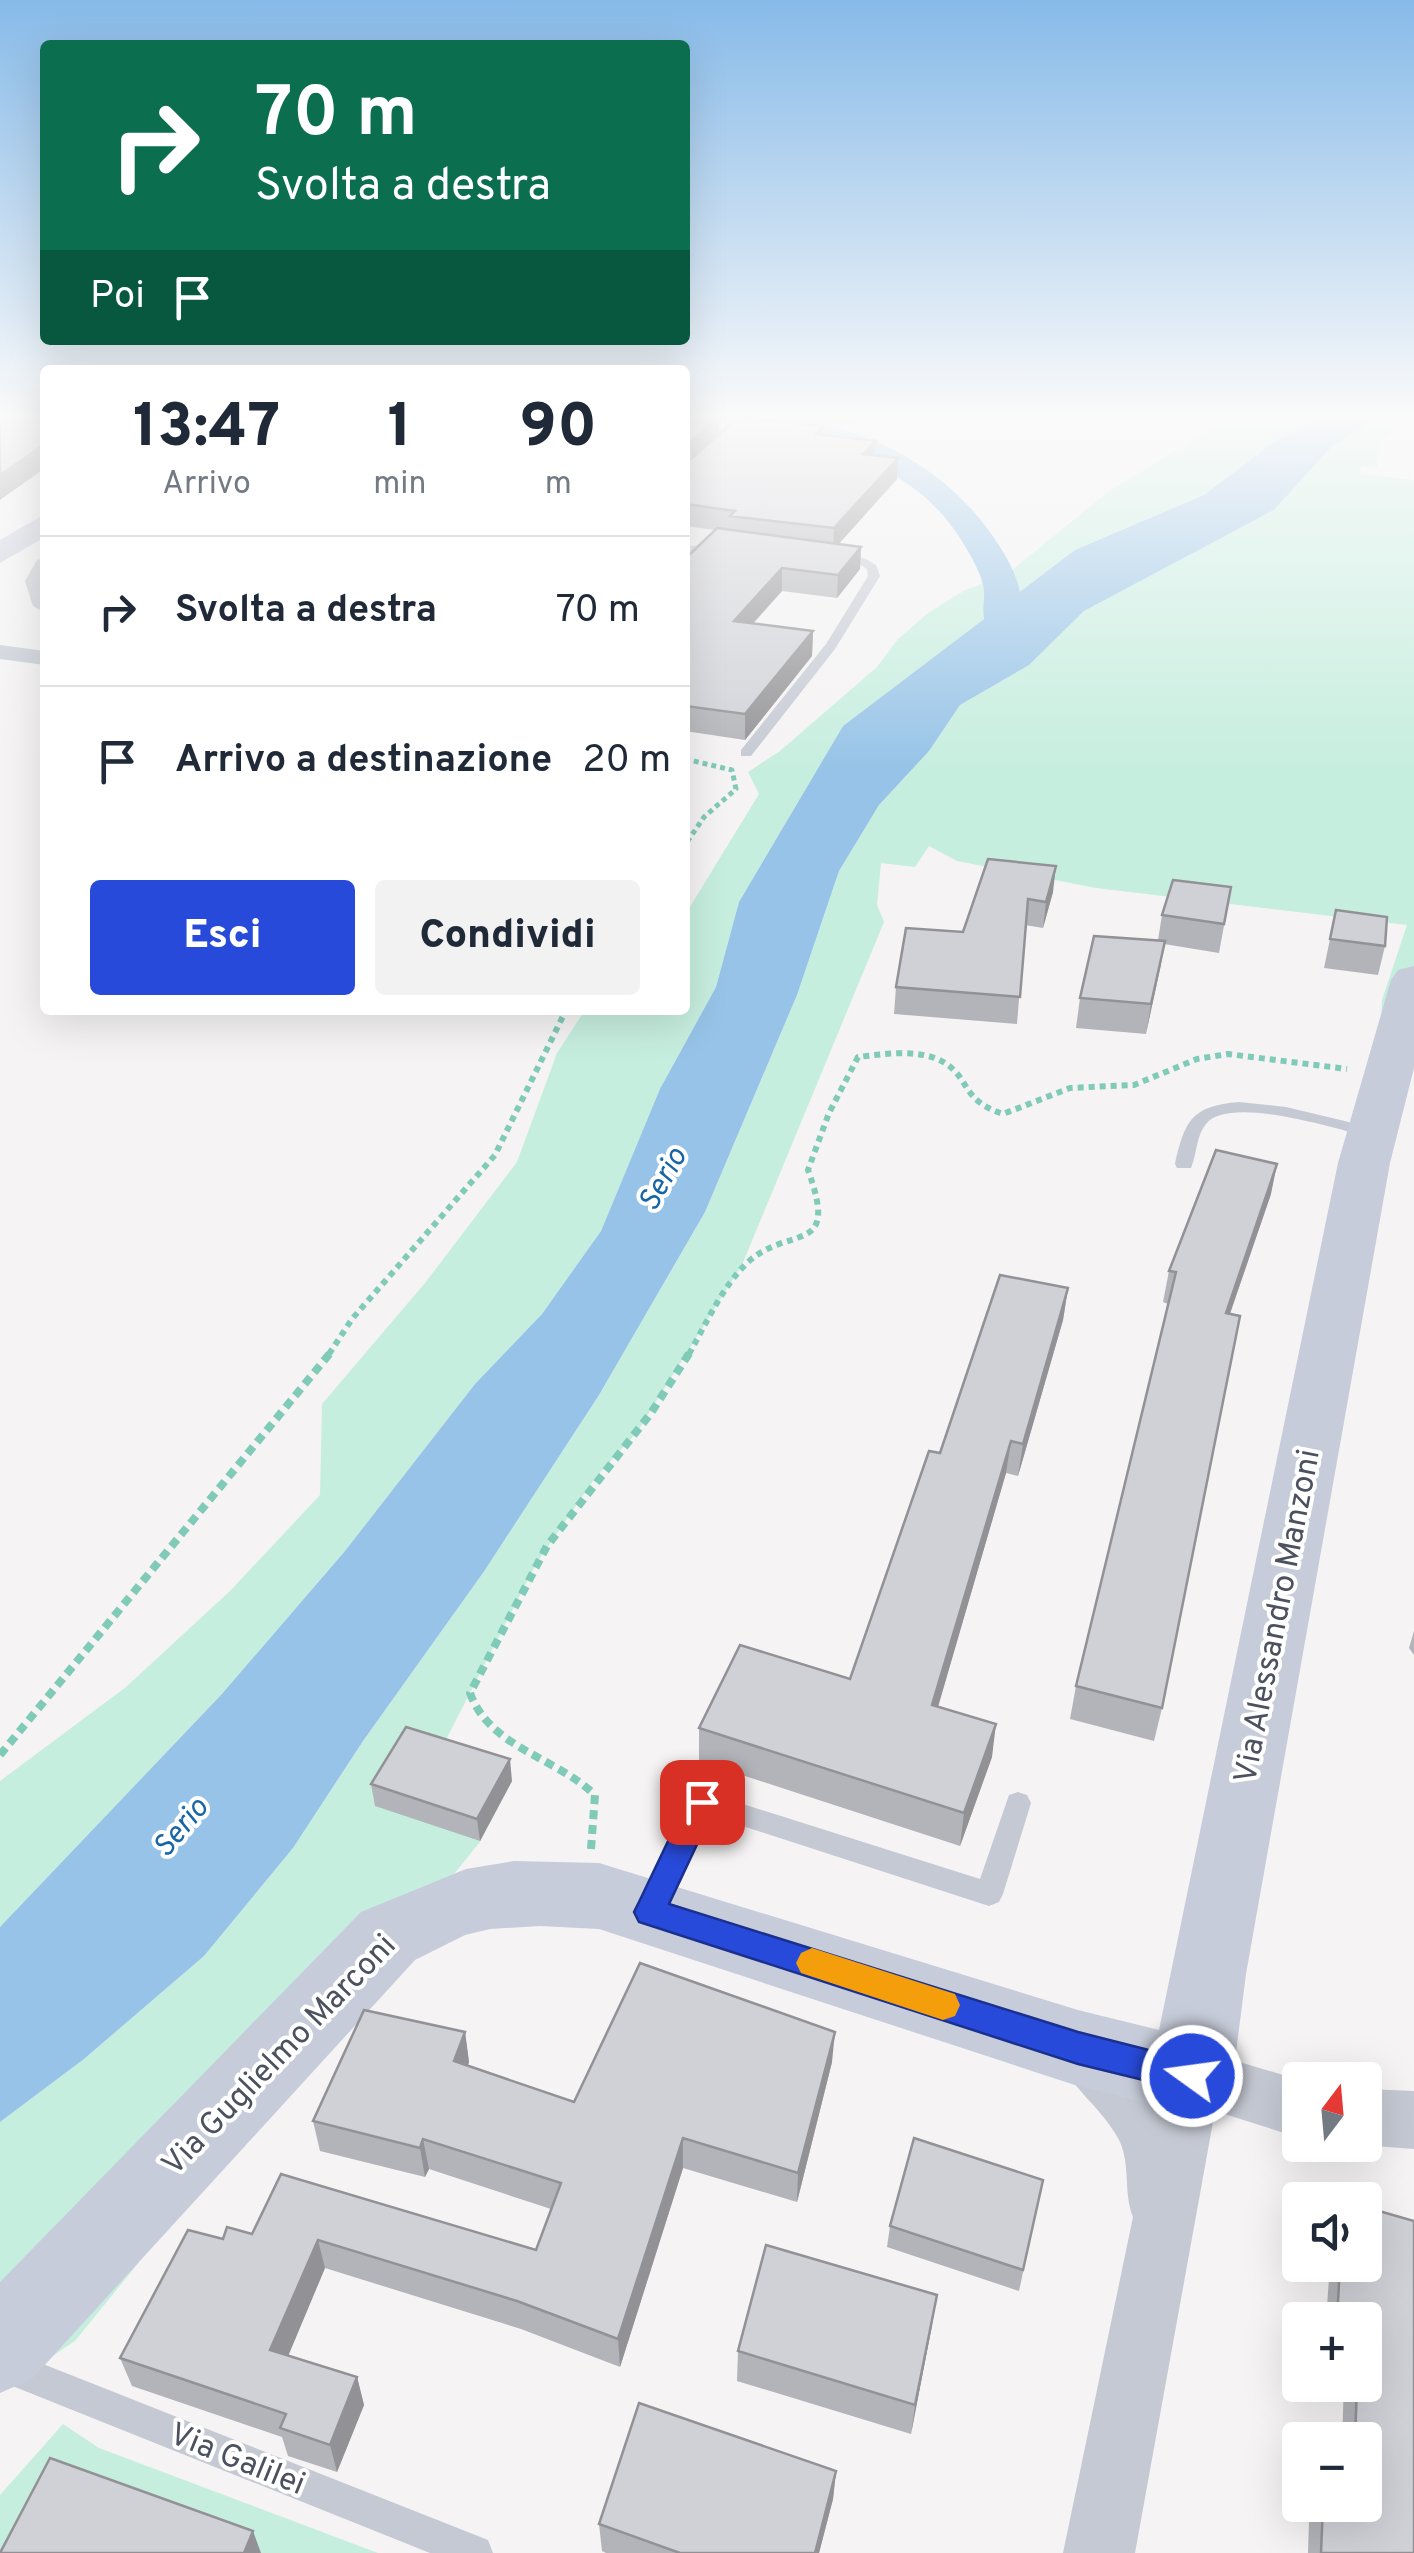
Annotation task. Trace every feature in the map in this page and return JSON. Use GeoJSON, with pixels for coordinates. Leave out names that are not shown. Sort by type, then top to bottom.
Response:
{"type":"FeatureCollection","features":[{"type":"Feature","properties":{"kind":"street"},"geometry":{"type":"LineString","coordinates":[[0,554],[30,533]]}},
{"type":"Feature","properties":{"kind":"street"},"geometry":{"type":"LineString","coordinates":[[3,653],[40,657]]}},
{"type":"Feature","properties":{"kind":"street","name":"Via Alessandro Manzoni"},"geometry":{"type":"LineString","coordinates":[[1099,2553],[1192,2076],[1207,1974],[1372,1133],[1414,980]]}},
{"type":"Feature","properties":{"kind":"street","name":"Via Guglielmo Marconi"},"geometry":{"type":"LineString","coordinates":[[0,2347],[388,1936],[433,1911],[484,1894],[615,1903],[1078,2048],[1282,2104]]}},
{"type":"Feature","properties":{"kind":"street","name":"Via Guglielmo Marconi"},"geometry":{"type":"LineString","coordinates":[[1078,2048],[1172,2036],[1207,1974]]}},
{"type":"Feature","properties":{"kind":"street","name":"Via Alessandro Manzoni"},"geometry":{"type":"LineString","coordinates":[[1078,2048],[1116,2084],[1156,2154],[1156,2256]]}},
{"type":"Feature","properties":{"kind":"street"},"geometry":{"type":"LineString","coordinates":[[1382,2119],[1414,2120]]}},
{"type":"Feature","properties":{"kind":"lane"},"geometry":{"type":"LineString","coordinates":[[690,549],[714,542],[751,547]]}},
{"type":"Feature","properties":{"kind":"lane"},"geometry":{"type":"LineString","coordinates":[[746,752],[831,646],[874,576],[872,566],[860,560],[824,556]]}},
{"type":"Feature","properties":{"kind":"lane"},"geometry":{"type":"LineString","coordinates":[[1184,1164],[1192,1131],[1201,1117],[1216,1109],[1258,1109],[1372,1133]]}},
{"type":"Feature","properties":{"kind":"lane"},"geometry":{"type":"LineString","coordinates":[[615,1903],[702,1802],[989,1894],[1018,1803]]}},
{"type":"Feature","properties":{"kind":"lane","name":"Via Galilei"},"geometry":{"type":"LineString","coordinates":[[0,2364],[475,2553]]}},
{"type":"Feature","properties":{"kind":"path"},"geometry":{"type":"LineString","coordinates":[[690,761],[732,770],[736,789],[704,817],[690,838]]}},
{"type":"Feature","properties":{"kind":"path"},"geometry":{"type":"LineString","coordinates":[[0,1755],[315,1375],[352,1318],[494,1156],[564,1015]]}},
{"type":"Feature","properties":{"kind":"path"},"geometry":{"type":"LineString","coordinates":[[615,1903],[596,1829],[595,1795],[562,1766],[502,1737],[476,1717],[470,1693],[536,1564],[595,1478],[636,1432],[742,1265],[810,1234],[821,1218],[823,1201],[808,1170],[829,1113],[858,1057],[898,1052],[946,1063],[977,1105],[1003,1114],[1070,1088],[1134,1085],[1197,1059],[1228,1054],[1388,1074]]}},
{"type":"Feature","properties":{"kind":"green space"},"geometry":{"type":"Polygon","coordinates":[[[1057,533],[1115,533],[1075,550],[843,726],[739,902],[716,987],[660,1090],[601,1231],[542,1314],[475,1384],[345,1551],[221,1695],[0,1927],[0,1781],[126,1687],[230,1591],[320,1495],[322,1404],[425,1283],[517,1162],[557,1053],[582,1015],[690,1015],[690,907],[759,794],[748,772],[780,751],[877,667],[898,639],[928,613],[965,590],[1006,575],[1057,533]]]}},
{"type":"Feature","properties":{"kind":"green space"},"geometry":{"type":"Polygon","coordinates":[[[1230,533],[1414,533],[1414,1031],[1381,1023],[1382,1000],[1407,925],[1096,888],[957,861],[929,846],[915,867],[881,863],[877,905],[884,922],[742,1265],[637,1432],[595,1478],[536,1564],[437,1757],[512,1781],[480,1842],[75,2341],[0,2391],[0,2122],[84,2059],[204,1956],[293,1848],[363,1741],[485,1570],[599,1395],[705,1212],[797,995],[839,871],[879,805],[929,751],[960,705],[1029,665],[1084,611],[1230,533]]]}},
{"type":"Feature","properties":{"kind":"green space"},"geometry":{"type":"Polygon","coordinates":[[[63,2424],[99,2448],[378,2553],[0,2553],[0,2495],[63,2424]]]}},
{"type":"Feature","properties":{"kind":"water","name":"Serio"},"geometry":{"type":"Polygon","coordinates":[[[1115,533],[1230,533],[1084,611],[1029,665],[960,705],[929,751],[879,805],[839,871],[797,995],[705,1212],[599,1395],[485,1570],[363,1741],[293,1848],[204,1956],[84,2059],[0,2122],[0,1927],[221,1695],[345,1551],[475,1384],[542,1314],[601,1231],[660,1089],[716,987],[739,902],[843,726],[1075,550],[1115,533]]]}},
{"type":"Feature","properties":{"kind":"building"},"geometry":{"type":"Polygon","coordinates":[[[712,533],[756,533],[861,547],[838,575],[782,568],[734,621],[813,631],[745,714],[690,707],[690,554],[712,533]]]}},
{"type":"Feature","properties":{"kind":"building"},"geometry":{"type":"Polygon","coordinates":[[[988,859],[1056,866],[1046,902],[1028,899],[1020,997],[896,987],[906,928],[963,932],[988,859]]]}},
{"type":"Feature","properties":{"kind":"building"},"geometry":{"type":"Polygon","coordinates":[[[1173,880],[1231,887],[1224,924],[1162,915],[1173,880]]]}},
{"type":"Feature","properties":{"kind":"building"},"geometry":{"type":"Polygon","coordinates":[[[1336,910],[1387,917],[1385,946],[1330,939],[1336,910]]]}},
{"type":"Feature","properties":{"kind":"building"},"geometry":{"type":"Polygon","coordinates":[[[1094,936],[1165,941],[1151,1004],[1080,998],[1094,936]]]}},
{"type":"Feature","properties":{"kind":"building"},"geometry":{"type":"Polygon","coordinates":[[[1216,1150],[1277,1164],[1226,1313],[1240,1316],[1162,1708],[1076,1686],[1176,1272],[1169,1271],[1216,1150]]]}},
{"type":"Feature","properties":{"kind":"building"},"geometry":{"type":"Polygon","coordinates":[[[1000,1275],[1068,1288],[1023,1444],[1011,1441],[932,1705],[996,1724],[964,1813],[699,1728],[740,1645],[850,1679],[929,1451],[940,1453],[1000,1275]]]}},
{"type":"Feature","properties":{"kind":"building"},"geometry":{"type":"Polygon","coordinates":[[[406,1727],[510,1759],[477,1819],[371,1784],[406,1727]]]}},
{"type":"Feature","properties":{"kind":"building"},"geometry":{"type":"Polygon","coordinates":[[[640,1963],[835,2032],[798,2173],[683,2138],[618,2339],[517,2301],[318,2240],[270,2350],[357,2377],[330,2445],[280,2428],[286,2414],[120,2358],[188,2230],[223,2239],[227,2227],[252,2234],[281,2174],[536,2250],[561,2183],[423,2139],[420,2148],[313,2121],[364,2010],[465,2032],[454,2061],[574,2102],[640,1963]]]}},
{"type":"Feature","properties":{"kind":"building"},"geometry":{"type":"Polygon","coordinates":[[[914,2138],[1043,2180],[1023,2270],[890,2226],[914,2138]]]}},
{"type":"Feature","properties":{"kind":"building"},"geometry":{"type":"Polygon","coordinates":[[[1382,2212],[1414,2221],[1414,2553],[1321,2553],[1322,2522],[1382,2522],[1382,2422],[1356,2422],[1356,2402],[1382,2402],[1382,2302],[1338,2302],[1339,2282],[1382,2282],[1382,2212]]]}},
{"type":"Feature","properties":{"kind":"building"},"geometry":{"type":"Polygon","coordinates":[[[766,2245],[937,2295],[915,2405],[738,2351],[766,2245]]]}},
{"type":"Feature","properties":{"kind":"building"},"geometry":{"type":"Polygon","coordinates":[[[639,2403],[836,2471],[815,2553],[680,2553],[599,2524],[639,2403]]]}},
{"type":"Feature","properties":{"kind":"building"},"geometry":{"type":"Polygon","coordinates":[[[50,2458],[253,2531],[244,2553],[0,2553],[50,2458]]]}},
{"type":"Feature","properties":{"kind":"waterway"},"geometry":{"type":"LineString","coordinates":[[974,533],[1001,585],[1001,619]]}},
{"type":"Feature","properties":{"kind":"slow traffic"},"geometry":{"type":"LineString","coordinates":[[812,1963],[943,2005]]}},
{"type":"Feature","properties":{"kind":"route"},"geometry":{"type":"LineString","coordinates":[[702,1802],[650,1912],[1078,2048],[1192,2076]]}}]}
